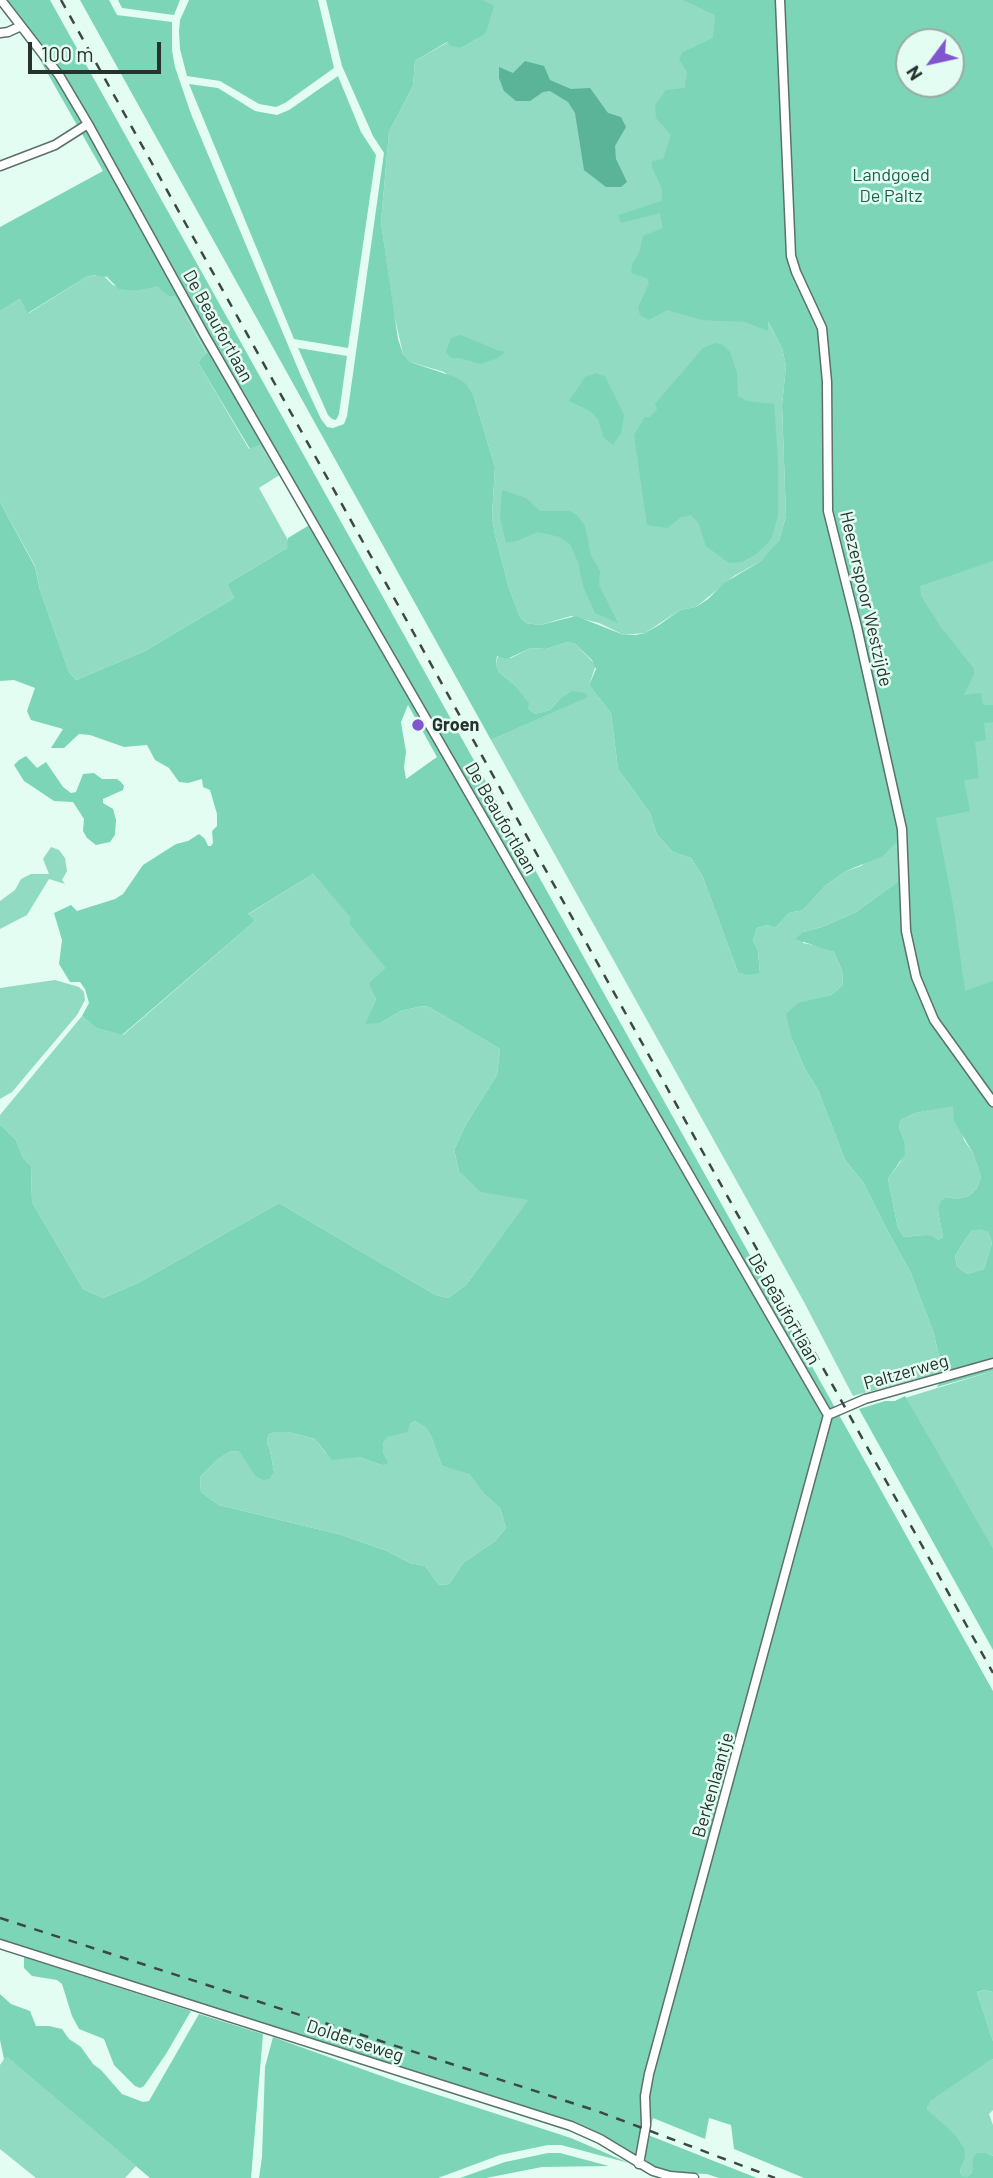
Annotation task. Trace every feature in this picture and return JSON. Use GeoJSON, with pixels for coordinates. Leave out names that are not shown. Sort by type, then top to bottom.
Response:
{"type":"FeatureCollection","features":[{"type":"Feature","properties":{"kind":"street","name":"De Beaufortlaan"},"geometry":{"type":"LineString","coordinates":[[1,0],[59,75],[88,124],[205,336],[828,1415]]}},
{"type":"Feature","properties":{"kind":"street","name":"Heezerspoor Westzijde"},"geometry":{"type":"LineString","coordinates":[[780,0],[791,256],[822,328],[827,382],[828,510],[902,829],[906,931],[916,977],[934,1020],[993,1102]]}},
{"type":"Feature","properties":{"kind":"street"},"geometry":{"type":"LineString","coordinates":[[0,33],[21,26]]}},
{"type":"Feature","properties":{"kind":"street"},"geometry":{"type":"LineString","coordinates":[[0,166],[55,145],[88,124]]}},
{"type":"Feature","properties":{"kind":"street","name":"Paltzerweg"},"geometry":{"type":"LineString","coordinates":[[828,1415],[865,1399],[993,1363]]}},
{"type":"Feature","properties":{"kind":"street","name":"Berkenlaantje"},"geometry":{"type":"LineString","coordinates":[[639,2164],[646,2125],[645,2096],[649,2074],[828,1415]]}},
{"type":"Feature","properties":{"kind":"street","name":"Dolderseweg"},"geometry":{"type":"LineString","coordinates":[[0,1944],[571,2126],[600,2139],[639,2164],[670,2176],[694,2178]]}},
{"type":"Feature","properties":{"kind":"green space"},"geometry":{"type":"Polygon","coordinates":[[[6,0],[50,0],[993,1691],[993,1992],[977,1992],[993,2041],[993,2059],[930,2101],[927,2109],[955,2135],[964,2148],[965,2159],[960,2171],[962,2176],[968,2177],[972,2173],[973,2157],[977,2153],[987,2153],[993,2156],[993,2178],[804,2178],[734,2149],[731,2125],[709,2118],[705,2139],[653,2118],[648,2135],[757,2178],[719,2178],[707,2174],[670,2173],[654,2168],[645,2159],[632,2155],[602,2136],[0,1940],[0,1124],[16,1140],[23,1158],[31,1166],[32,1202],[83,1289],[103,1298],[138,1283],[279,1203],[436,1295],[448,1298],[466,1285],[528,1200],[481,1192],[459,1171],[454,1150],[466,1124],[497,1075],[500,1049],[429,1007],[401,1011],[380,1023],[365,1024],[376,999],[369,983],[386,968],[349,924],[351,918],[313,874],[248,914],[255,921],[122,1035],[96,1028],[82,1016],[89,1003],[85,989],[80,982],[70,982],[59,964],[62,940],[54,913],[71,905],[77,911],[115,899],[123,894],[143,865],[176,844],[199,834],[208,846],[211,846],[212,831],[217,826],[217,814],[210,790],[203,787],[202,779],[188,783],[179,782],[169,768],[155,760],[147,745],[124,747],[79,734],[64,748],[51,748],[63,729],[31,720],[27,711],[35,688],[14,680],[0,681],[0,502],[35,567],[40,590],[69,672],[76,680],[145,651],[234,598],[227,584],[287,548],[288,538],[311,524],[260,445],[250,449],[198,362],[207,353],[175,296],[169,296],[157,286],[137,291],[119,289],[107,277],[95,275],[86,277],[28,313],[20,299],[0,311],[0,227],[103,171],[6,0]],[[408,705],[401,722],[406,752],[406,779],[437,757],[408,705]],[[415,1421],[410,1424],[407,1432],[388,1437],[383,1443],[383,1452],[388,1461],[387,1464],[381,1465],[359,1457],[332,1460],[315,1439],[288,1432],[274,1432],[268,1435],[267,1443],[274,1472],[269,1479],[263,1480],[254,1475],[240,1452],[231,1451],[218,1459],[200,1477],[201,1492],[219,1505],[342,1535],[387,1551],[410,1563],[425,1566],[439,1585],[449,1584],[463,1563],[495,1541],[506,1528],[500,1508],[483,1493],[470,1474],[442,1466],[431,1436],[425,1427],[415,1421]]]}},
{"type":"Feature","properties":{"kind":"green space","name":"Landgoed De Paltz"},"geometry":{"type":"Polygon","coordinates":[[[80,0],[109,0],[117,15],[172,22],[175,67],[191,114],[301,376],[321,419],[327,427],[333,428],[344,424],[347,416],[384,153],[373,136],[342,66],[326,0],[484,0],[494,6],[486,32],[481,37],[461,48],[451,46],[447,42],[415,61],[413,86],[389,132],[381,222],[398,339],[403,354],[410,362],[455,377],[466,384],[474,397],[495,467],[492,517],[495,535],[520,617],[526,623],[540,625],[576,616],[624,635],[636,635],[645,633],[680,610],[696,607],[724,583],[761,561],[779,541],[786,516],[782,405],[786,366],[782,348],[768,322],[768,331],[745,322],[702,320],[667,310],[649,320],[640,315],[638,308],[649,283],[647,278],[631,273],[632,264],[639,253],[643,236],[663,228],[660,213],[621,223],[618,215],[662,201],[662,189],[652,161],[663,159],[671,135],[656,118],[655,105],[666,90],[685,88],[687,72],[679,59],[683,52],[713,38],[715,15],[683,0],[993,0],[993,561],[920,586],[921,596],[940,626],[974,669],[964,695],[981,693],[983,705],[993,705],[993,722],[984,723],[986,740],[975,742],[979,778],[964,780],[970,811],[936,818],[953,905],[965,991],[993,981],[993,1371],[937,1387],[943,1375],[934,1334],[910,1271],[863,1182],[845,1160],[818,1090],[792,1039],[786,1014],[798,1003],[831,995],[843,985],[842,971],[834,952],[795,939],[803,932],[856,912],[900,880],[899,839],[883,856],[846,871],[825,886],[803,910],[789,913],[775,928],[768,925],[757,928],[753,940],[758,951],[760,973],[746,975],[741,972],[739,975],[702,875],[691,858],[673,852],[657,835],[650,813],[618,769],[611,713],[589,685],[596,669],[592,660],[575,644],[568,642],[546,649],[531,648],[507,659],[497,656],[499,672],[517,687],[529,703],[528,708],[535,714],[550,710],[572,691],[585,693],[588,697],[491,740],[80,0]],[[953,1106],[915,1113],[901,1120],[899,1127],[905,1154],[888,1179],[898,1228],[904,1237],[924,1235],[938,1240],[943,1237],[938,1211],[941,1201],[947,1197],[957,1199],[969,1196],[977,1188],[981,1177],[973,1153],[954,1121],[953,1106]],[[980,1229],[972,1231],[955,1256],[957,1266],[967,1274],[984,1269],[992,1243],[988,1232],[980,1229]]]}},
{"type":"Feature","properties":{"kind":"green space"},"geometry":{"type":"Polygon","coordinates":[[[118,0],[180,0],[174,15],[122,8],[118,0]]]}},
{"type":"Feature","properties":{"kind":"green space"},"geometry":{"type":"Polygon","coordinates":[[[189,0],[318,0],[334,68],[276,107],[259,104],[220,81],[187,76],[180,49],[179,31],[180,20],[189,0]]]}},
{"type":"Feature","properties":{"kind":"green space","name":"Landgoed De Paltz"},"geometry":{"type":"Polygon","coordinates":[[[484,0],[993,0],[993,1096],[907,893],[832,408],[766,319],[782,348],[786,366],[782,405],[786,516],[779,541],[773,550],[761,561],[734,576],[696,607],[680,610],[645,633],[624,635],[599,623],[571,616],[540,625],[526,623],[520,617],[495,535],[492,517],[495,467],[474,397],[444,372],[410,362],[403,354],[394,314],[381,222],[389,132],[413,86],[415,61],[448,42],[461,48],[481,37],[493,6],[484,0]]]}},
{"type":"Feature","properties":{"kind":"green space"},"geometry":{"type":"Polygon","coordinates":[[[338,76],[361,132],[376,155],[348,348],[294,339],[189,84],[218,88],[255,111],[277,115],[289,110],[338,76]]]}},
{"type":"Feature","properties":{"kind":"green space"},"geometry":{"type":"Polygon","coordinates":[[[102,274],[113,285],[137,291],[157,285],[175,296],[207,354],[198,362],[249,449],[260,445],[281,474],[259,488],[289,542],[287,548],[227,584],[234,598],[145,651],[76,680],[69,672],[40,590],[35,566],[0,502],[0,311],[20,299],[29,313],[86,277],[102,274]]]}},
{"type":"Feature","properties":{"kind":"green space"},"geometry":{"type":"Polygon","coordinates":[[[461,335],[505,352],[498,358],[481,364],[451,358],[446,352],[451,338],[461,335]]]}},
{"type":"Feature","properties":{"kind":"green space"},"geometry":{"type":"Polygon","coordinates":[[[716,343],[722,344],[730,352],[737,373],[738,396],[747,401],[774,404],[778,515],[772,537],[767,544],[742,562],[729,563],[706,546],[698,522],[691,515],[681,517],[667,528],[647,525],[634,435],[645,417],[650,417],[657,409],[655,404],[703,348],[716,343]]]}},
{"type":"Feature","properties":{"kind":"green space"},"geometry":{"type":"Polygon","coordinates":[[[298,348],[347,356],[336,420],[328,415],[298,348]]]}},
{"type":"Feature","properties":{"kind":"green space"},"geometry":{"type":"Polygon","coordinates":[[[596,373],[605,376],[624,415],[621,433],[613,445],[604,438],[598,419],[590,411],[569,401],[585,377],[596,373]]]}},
{"type":"Feature","properties":{"kind":"green space"},"geometry":{"type":"Polygon","coordinates":[[[502,490],[526,498],[540,511],[569,511],[577,515],[585,526],[591,556],[600,571],[599,585],[618,623],[595,613],[570,544],[560,537],[538,532],[506,543],[500,517],[502,490]]]}},
{"type":"Feature","properties":{"kind":"green space"},"geometry":{"type":"Polygon","coordinates":[[[568,642],[575,644],[596,665],[589,685],[611,713],[618,769],[650,813],[657,835],[673,852],[691,858],[702,875],[739,975],[740,972],[760,973],[758,951],[753,940],[757,928],[768,925],[775,928],[789,913],[803,910],[825,886],[846,871],[861,866],[899,837],[900,880],[856,912],[803,932],[803,943],[834,952],[842,971],[843,985],[831,995],[816,999],[792,1039],[818,1090],[845,1160],[863,1182],[910,1271],[934,1334],[943,1375],[919,1378],[853,1396],[804,1302],[491,740],[587,697],[559,700],[550,710],[535,714],[528,708],[528,702],[517,687],[499,672],[496,664],[498,656],[511,658],[531,648],[546,649],[568,642]]]}},
{"type":"Feature","properties":{"kind":"green space"},"geometry":{"type":"Polygon","coordinates":[[[26,756],[37,768],[46,762],[63,787],[71,793],[76,792],[83,774],[94,773],[102,779],[117,779],[121,782],[123,790],[103,799],[103,803],[113,809],[116,820],[115,835],[110,842],[96,845],[87,838],[83,831],[84,819],[73,802],[54,801],[24,781],[14,765],[26,756]]]}},
{"type":"Feature","properties":{"kind":"green space"},"geometry":{"type":"Polygon","coordinates":[[[51,847],[59,850],[65,858],[67,871],[62,880],[65,884],[49,879],[27,915],[0,929],[0,901],[15,890],[21,879],[31,874],[49,874],[43,859],[51,847]]]}},
{"type":"Feature","properties":{"kind":"green space"},"geometry":{"type":"Polygon","coordinates":[[[313,874],[352,918],[349,924],[387,968],[373,989],[376,999],[366,1023],[380,1023],[401,1011],[429,1007],[500,1049],[497,1075],[466,1124],[454,1150],[459,1171],[529,1199],[466,1285],[448,1298],[436,1295],[279,1203],[138,1283],[103,1298],[83,1289],[32,1202],[31,1166],[23,1158],[16,1140],[0,1124],[0,1115],[82,1016],[96,1028],[123,1035],[255,921],[247,915],[313,874]]]}},
{"type":"Feature","properties":{"kind":"green space"},"geometry":{"type":"Polygon","coordinates":[[[55,980],[79,987],[84,992],[85,1000],[77,1015],[12,1092],[0,1099],[0,988],[55,980]]]}},
{"type":"Feature","properties":{"kind":"green space"},"geometry":{"type":"Polygon","coordinates":[[[954,1105],[964,1140],[973,1153],[981,1177],[977,1188],[969,1196],[957,1199],[947,1197],[938,1211],[943,1237],[938,1240],[924,1235],[904,1237],[898,1228],[888,1179],[901,1161],[904,1140],[899,1127],[901,1120],[915,1113],[954,1105]]]}},
{"type":"Feature","properties":{"kind":"green space"},"geometry":{"type":"Polygon","coordinates":[[[980,1228],[988,1232],[992,1243],[984,1269],[967,1274],[957,1266],[955,1256],[972,1231],[980,1228]]]}},
{"type":"Feature","properties":{"kind":"green space"},"geometry":{"type":"Polygon","coordinates":[[[993,1371],[993,1582],[895,1401],[993,1371]]]}},
{"type":"Feature","properties":{"kind":"green space"},"geometry":{"type":"Polygon","coordinates":[[[905,1396],[993,1549],[993,1650],[859,1409],[905,1396]]]}},
{"type":"Feature","properties":{"kind":"green space"},"geometry":{"type":"Polygon","coordinates":[[[415,1421],[425,1427],[431,1436],[442,1466],[470,1473],[483,1493],[500,1508],[506,1528],[495,1541],[463,1563],[449,1584],[439,1585],[425,1566],[410,1563],[387,1551],[342,1535],[219,1505],[201,1492],[200,1477],[218,1459],[231,1451],[241,1452],[254,1475],[274,1472],[267,1443],[268,1435],[274,1432],[288,1432],[315,1439],[326,1453],[340,1459],[359,1457],[381,1465],[388,1461],[383,1452],[383,1443],[388,1437],[415,1421]]]}},
{"type":"Feature","properties":{"kind":"green space"},"geometry":{"type":"Polygon","coordinates":[[[24,1957],[191,2011],[144,2086],[135,2086],[114,2065],[104,2039],[79,2029],[62,1984],[57,1980],[32,1976],[24,1968],[24,1957]]]}},
{"type":"Feature","properties":{"kind":"green space"},"geometry":{"type":"Polygon","coordinates":[[[977,1992],[993,1992],[993,2041],[977,1992]]]}},
{"type":"Feature","properties":{"kind":"green space"},"geometry":{"type":"Polygon","coordinates":[[[0,1994],[11,2004],[30,2011],[36,2026],[62,2029],[122,2094],[143,2102],[149,2101],[199,2014],[263,2034],[251,2178],[150,2178],[7,2057],[4,2059],[0,2040],[0,1994]]]}},
{"type":"Feature","properties":{"kind":"green space"},"geometry":{"type":"Polygon","coordinates":[[[273,2037],[401,2083],[571,2138],[629,2163],[561,2145],[548,2145],[500,2155],[438,2178],[259,2178],[265,2067],[273,2037]]]}},
{"type":"Feature","properties":{"kind":"green space"},"geometry":{"type":"Polygon","coordinates":[[[6,2056],[136,2166],[125,2178],[36,2178],[0,2149],[0,2065],[6,2056]]]}},
{"type":"Feature","properties":{"kind":"green space"},"geometry":{"type":"Polygon","coordinates":[[[993,2059],[993,2110],[989,2114],[993,2125],[993,2156],[987,2153],[974,2156],[972,2173],[968,2178],[962,2176],[960,2171],[965,2159],[927,2109],[929,2101],[993,2059]]]}},
{"type":"Feature","properties":{"kind":"green space"},"geometry":{"type":"Polygon","coordinates":[[[560,2153],[609,2166],[542,2167],[486,2178],[460,2178],[505,2162],[560,2153]]]}},
{"type":"Feature","properties":{"kind":"shaded area"},"geometry":{"type":"Polygon","coordinates":[[[525,61],[544,66],[550,80],[571,89],[590,88],[608,113],[621,117],[626,127],[615,146],[616,159],[627,182],[621,187],[606,187],[584,170],[575,113],[568,102],[550,91],[543,92],[530,101],[516,101],[504,91],[499,78],[499,67],[513,73],[525,61]]]}},
{"type":"Feature","properties":{"kind":"railway"},"geometry":{"type":"LineString","coordinates":[[61,0],[993,1673]]}},
{"type":"Feature","properties":{"kind":"railway"},"geometry":{"type":"LineString","coordinates":[[0,1918],[597,2111],[775,2178]]}},
{"type":"Feature","properties":{"kind":"place","name":"Groen"},"geometry":{"type":"Point","coordinates":[418,725]}}]}
